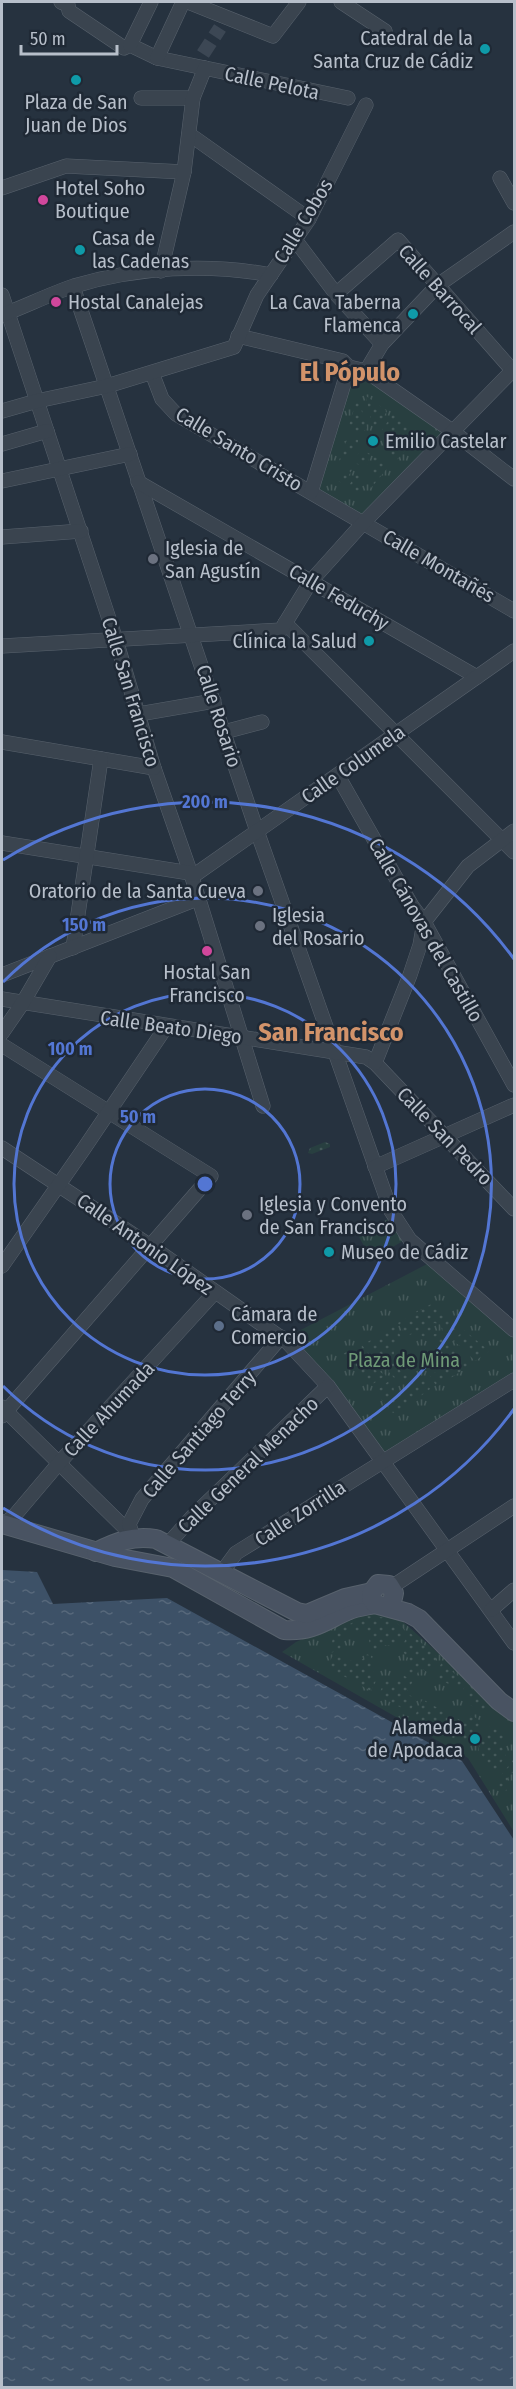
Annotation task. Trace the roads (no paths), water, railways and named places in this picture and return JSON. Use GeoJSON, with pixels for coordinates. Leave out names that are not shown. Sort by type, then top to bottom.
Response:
{"type":"FeatureCollection","features":[{"type":"Feature","properties":{"kind":"street"},"geometry":{"type":"LineString","coordinates":[[61,2],[68,5],[69,11],[124,48],[130,45],[151,2]]}},
{"type":"Feature","properties":{"kind":"street"},"geometry":{"type":"LineString","coordinates":[[130,45],[159,58],[183,2]]}},
{"type":"Feature","properties":{"kind":"street"},"geometry":{"type":"LineString","coordinates":[[188,2],[273,36],[299,2]]}},
{"type":"Feature","properties":{"kind":"street"},"geometry":{"type":"LineString","coordinates":[[342,2],[385,32]]}},
{"type":"Feature","properties":{"kind":"street","name":"Calle Pelota"},"geometry":{"type":"LineString","coordinates":[[159,58],[201,62],[348,98]]}},
{"type":"Feature","properties":{"kind":"street"},"geometry":{"type":"LineString","coordinates":[[161,271],[184,172],[201,62]]}},
{"type":"Feature","properties":{"kind":"street"},"geometry":{"type":"LineString","coordinates":[[141,98],[194,98]]}},
{"type":"Feature","properties":{"kind":"street","name":"Calle Cobos"},"geometry":{"type":"LineString","coordinates":[[238,336],[257,295],[309,219],[366,105]]}},
{"type":"Feature","properties":{"kind":"street"},"geometry":{"type":"LineString","coordinates":[[189,134],[309,219]]}},
{"type":"Feature","properties":{"kind":"street"},"geometry":{"type":"LineString","coordinates":[[2,188],[66,166],[184,172]]}},
{"type":"Feature","properties":{"kind":"street"},"geometry":{"type":"LineString","coordinates":[[500,178],[514,203]]}},
{"type":"Feature","properties":{"kind":"street"},"geometry":{"type":"LineString","coordinates":[[366,371],[382,344],[438,285],[514,232]]}},
{"type":"Feature","properties":{"kind":"street","name":"Calle Barrocal"},"geometry":{"type":"LineString","coordinates":[[336,294],[398,240],[512,376]]}},
{"type":"Feature","properties":{"kind":"street"},"geometry":{"type":"LineString","coordinates":[[296,241],[336,294],[382,344]]}},
{"type":"Feature","properties":{"kind":"street"},"geometry":{"type":"LineString","coordinates":[[4,314],[103,278],[189,267],[218,267],[271,275]]}},
{"type":"Feature","properties":{"kind":"street","name":"Calle Rosario"},"geometry":{"type":"LineString","coordinates":[[73,287],[257,831],[391,1211],[410,1240],[514,1330]]}},
{"type":"Feature","properties":{"kind":"street","name":"Calle San Francisco"},"geometry":{"type":"LineString","coordinates":[[2,295],[4,314],[37,401],[81,531],[154,768],[263,1106]]}},
{"type":"Feature","properties":{"kind":"street"},"geometry":{"type":"LineString","coordinates":[[2,411],[107,386],[234,347],[238,336],[344,361],[349,367],[366,371],[452,431],[514,479]]}},
{"type":"Feature","properties":{"kind":"street"},"geometry":{"type":"LineString","coordinates":[[311,492],[349,367]]}},
{"type":"Feature","properties":{"kind":"street","name":"Calle Santo Cristo"},"geometry":{"type":"LineString","coordinates":[[152,373],[162,399],[176,414],[363,522]]}},
{"type":"Feature","properties":{"kind":"street"},"geometry":{"type":"LineString","coordinates":[[2,646],[281,630],[310,581],[363,522],[452,431],[512,376]]}},
{"type":"Feature","properties":{"kind":"street"},"geometry":{"type":"LineString","coordinates":[[2,444],[47,430]]}},
{"type":"Feature","properties":{"kind":"street"},"geometry":{"type":"LineString","coordinates":[[2,481],[130,454]]}},
{"type":"Feature","properties":{"kind":"street","name":"Calle Feduchy"},"geometry":{"type":"LineString","coordinates":[[138,482],[477,677]]}},
{"type":"Feature","properties":{"kind":"street","name":"Calle Montañés"},"geometry":{"type":"LineString","coordinates":[[363,522],[514,611]]}},
{"type":"Feature","properties":{"kind":"street"},"geometry":{"type":"LineString","coordinates":[[2,537],[81,531]]}},
{"type":"Feature","properties":{"kind":"street"},"geometry":{"type":"LineString","coordinates":[[285,623],[514,852]]}},
{"type":"Feature","properties":{"kind":"street","name":"Calle Columela"},"geometry":{"type":"LineString","coordinates":[[190,874],[196,874],[514,651]]}},
{"type":"Feature","properties":{"kind":"street"},"geometry":{"type":"LineString","coordinates":[[139,714],[214,701]]}},
{"type":"Feature","properties":{"kind":"street"},"geometry":{"type":"LineString","coordinates":[[224,732],[262,722]]}},
{"type":"Feature","properties":{"kind":"street"},"geometry":{"type":"LineString","coordinates":[[2,742],[154,768]]}},
{"type":"Feature","properties":{"kind":"street"},"geometry":{"type":"LineString","coordinates":[[73,948],[101,759]]}},
{"type":"Feature","properties":{"kind":"street","name":"Calle Cánovas del Castillo"},"geometry":{"type":"LineString","coordinates":[[338,776],[412,906],[424,922],[514,1085]]}},
{"type":"Feature","properties":{"kind":"street"},"geometry":{"type":"LineString","coordinates":[[375,1063],[410,975],[420,945],[424,922],[468,866],[514,831]]}},
{"type":"Feature","properties":{"kind":"street"},"geometry":{"type":"LineString","coordinates":[[2,843],[190,874]]}},
{"type":"Feature","properties":{"kind":"street"},"geometry":{"type":"LineString","coordinates":[[2,975],[197,899]]}},
{"type":"Feature","properties":{"kind":"street"},"geometry":{"type":"LineString","coordinates":[[2,1033],[50,956]]}},
{"type":"Feature","properties":{"kind":"street","name":"Calle Beato Diego"},"geometry":{"type":"LineString","coordinates":[[2,999],[366,1058],[375,1063]]}},
{"type":"Feature","properties":{"kind":"street"},"geometry":{"type":"LineString","coordinates":[[2,1266],[166,1027]]}},
{"type":"Feature","properties":{"kind":"street"},"geometry":{"type":"LineString","coordinates":[[2,1045],[211,1176],[3,1412],[134,1537]]}},
{"type":"Feature","properties":{"kind":"street","name":"Calle San Pedro"},"geometry":{"type":"LineString","coordinates":[[375,1063],[514,1209]]}},
{"type":"Feature","properties":{"kind":"street"},"geometry":{"type":"LineString","coordinates":[[375,1167],[514,1105]]}},
{"type":"Feature","properties":{"kind":"street","name":"Calle Antonio López"},"geometry":{"type":"LineString","coordinates":[[2,1148],[149,1245],[284,1340]]}},
{"type":"Feature","properties":{"kind":"street","name":"Calle Ahumada"},"geometry":{"type":"LineString","coordinates":[[2,1523],[15,1515],[59,1463],[215,1292]]}},
{"type":"Feature","properties":{"kind":"street"},"geometry":{"type":"LineString","coordinates":[[284,1340],[328,1386],[514,1643]]}},
{"type":"Feature","properties":{"kind":"street","name":"Calle Santiago Terry"},"geometry":{"type":"LineString","coordinates":[[134,1537],[129,1524],[142,1499],[284,1340]]}},
{"type":"Feature","properties":{"kind":"street"},"geometry":{"type":"LineString","coordinates":[[383,1460],[514,1380]]}},
{"type":"Feature","properties":{"kind":"street","name":"Calle General Menacho"},"geometry":{"type":"LineString","coordinates":[[169,1544],[193,1516],[328,1386]]}},
{"type":"Feature","properties":{"kind":"street","name":"Calle Zorrilla"},"geometry":{"type":"LineString","coordinates":[[222,1572],[236,1553],[383,1460]]}},
{"type":"Feature","properties":{"kind":"street"},"geometry":{"type":"LineString","coordinates":[[2,1523],[96,1552],[173,1568],[284,1630],[301,1632],[383,1596],[396,1584],[514,1506]]}},
{"type":"Feature","properties":{"kind":"street"},"geometry":{"type":"LineString","coordinates":[[96,1552],[134,1537],[156,1539],[297,1612],[307,1614],[345,1598],[383,1596],[419,1619],[499,1701],[514,1712]]}},
{"type":"Feature","properties":{"kind":"street"},"geometry":{"type":"LineString","coordinates":[[491,1610],[514,1590]]}},
{"type":"Feature","properties":{"kind":"water"},"geometry":{"type":"Polygon","coordinates":[[[2,1570],[37,1572],[53,1604],[167,1598],[462,1761],[514,1840],[514,2387],[2,2387],[2,1570]]]}},
{"type":"Feature","properties":{"kind":"tunnel"},"geometry":{"type":"LineString","coordinates":[[203,54],[220,28]]}},
{"type":"Feature","properties":{"kind":"place","name":"Catedral de la Santa Cruz de Cádiz"},"geometry":{"type":"Point","coordinates":[485,49]}},
{"type":"Feature","properties":{"kind":"place","name":"Plaza de San Juan de Dios"},"geometry":{"type":"Point","coordinates":[76,80]}},
{"type":"Feature","properties":{"kind":"place","name":"Hotel Soho Boutique"},"geometry":{"type":"Point","coordinates":[43,200]}},
{"type":"Feature","properties":{"kind":"place","name":"Casa de las Cadenas"},"geometry":{"type":"Point","coordinates":[80,250]}},
{"type":"Feature","properties":{"kind":"place","name":"Hostal Canalejas"},"geometry":{"type":"Point","coordinates":[56,302]}},
{"type":"Feature","properties":{"kind":"place","name":"La Cava Taberna Flamenca"},"geometry":{"type":"Point","coordinates":[413,314]}},
{"type":"Feature","properties":{"kind":"place","name":"Emilio Castelar"},"geometry":{"type":"Point","coordinates":[373,441]}},
{"type":"Feature","properties":{"kind":"place","name":"Iglesia de San Agustín"},"geometry":{"type":"Point","coordinates":[153,559]}},
{"type":"Feature","properties":{"kind":"place","name":"Clínica la Salud"},"geometry":{"type":"Point","coordinates":[369,641]}},
{"type":"Feature","properties":{"kind":"place","name":"Oratorio de la Santa Cueva"},"geometry":{"type":"Point","coordinates":[258,891]}},
{"type":"Feature","properties":{"kind":"place","name":"Iglesia del Rosario"},"geometry":{"type":"Point","coordinates":[260,926]}},
{"type":"Feature","properties":{"kind":"place","name":"Hostal San Francisco"},"geometry":{"type":"Point","coordinates":[207,951]}},
{"type":"Feature","properties":{"kind":"place","name":"Iglesia y Convento de San Francisco"},"geometry":{"type":"Point","coordinates":[247,1215]}},
{"type":"Feature","properties":{"kind":"place","name":"Museo de Cádiz"},"geometry":{"type":"Point","coordinates":[329,1252]}},
{"type":"Feature","properties":{"kind":"place","name":"Cámara de Comercio"},"geometry":{"type":"Point","coordinates":[219,1326]}},
{"type":"Feature","properties":{"kind":"place","name":"Alameda de Apodaca"},"geometry":{"type":"Point","coordinates":[475,1739]}},
{"type":"Feature","properties":{"kind":"district","name":"El Pópulo"},"geometry":{"type":"Point","coordinates":[350,372]}},
{"type":"Feature","properties":{"kind":"district","name":"San Francisco"},"geometry":{"type":"Point","coordinates":[331,1032]}},
{"type":"Feature","properties":{"kind":"park label","name":"Plaza de Mina"},"geometry":{"type":"Point","coordinates":[404,1360]}}]}
